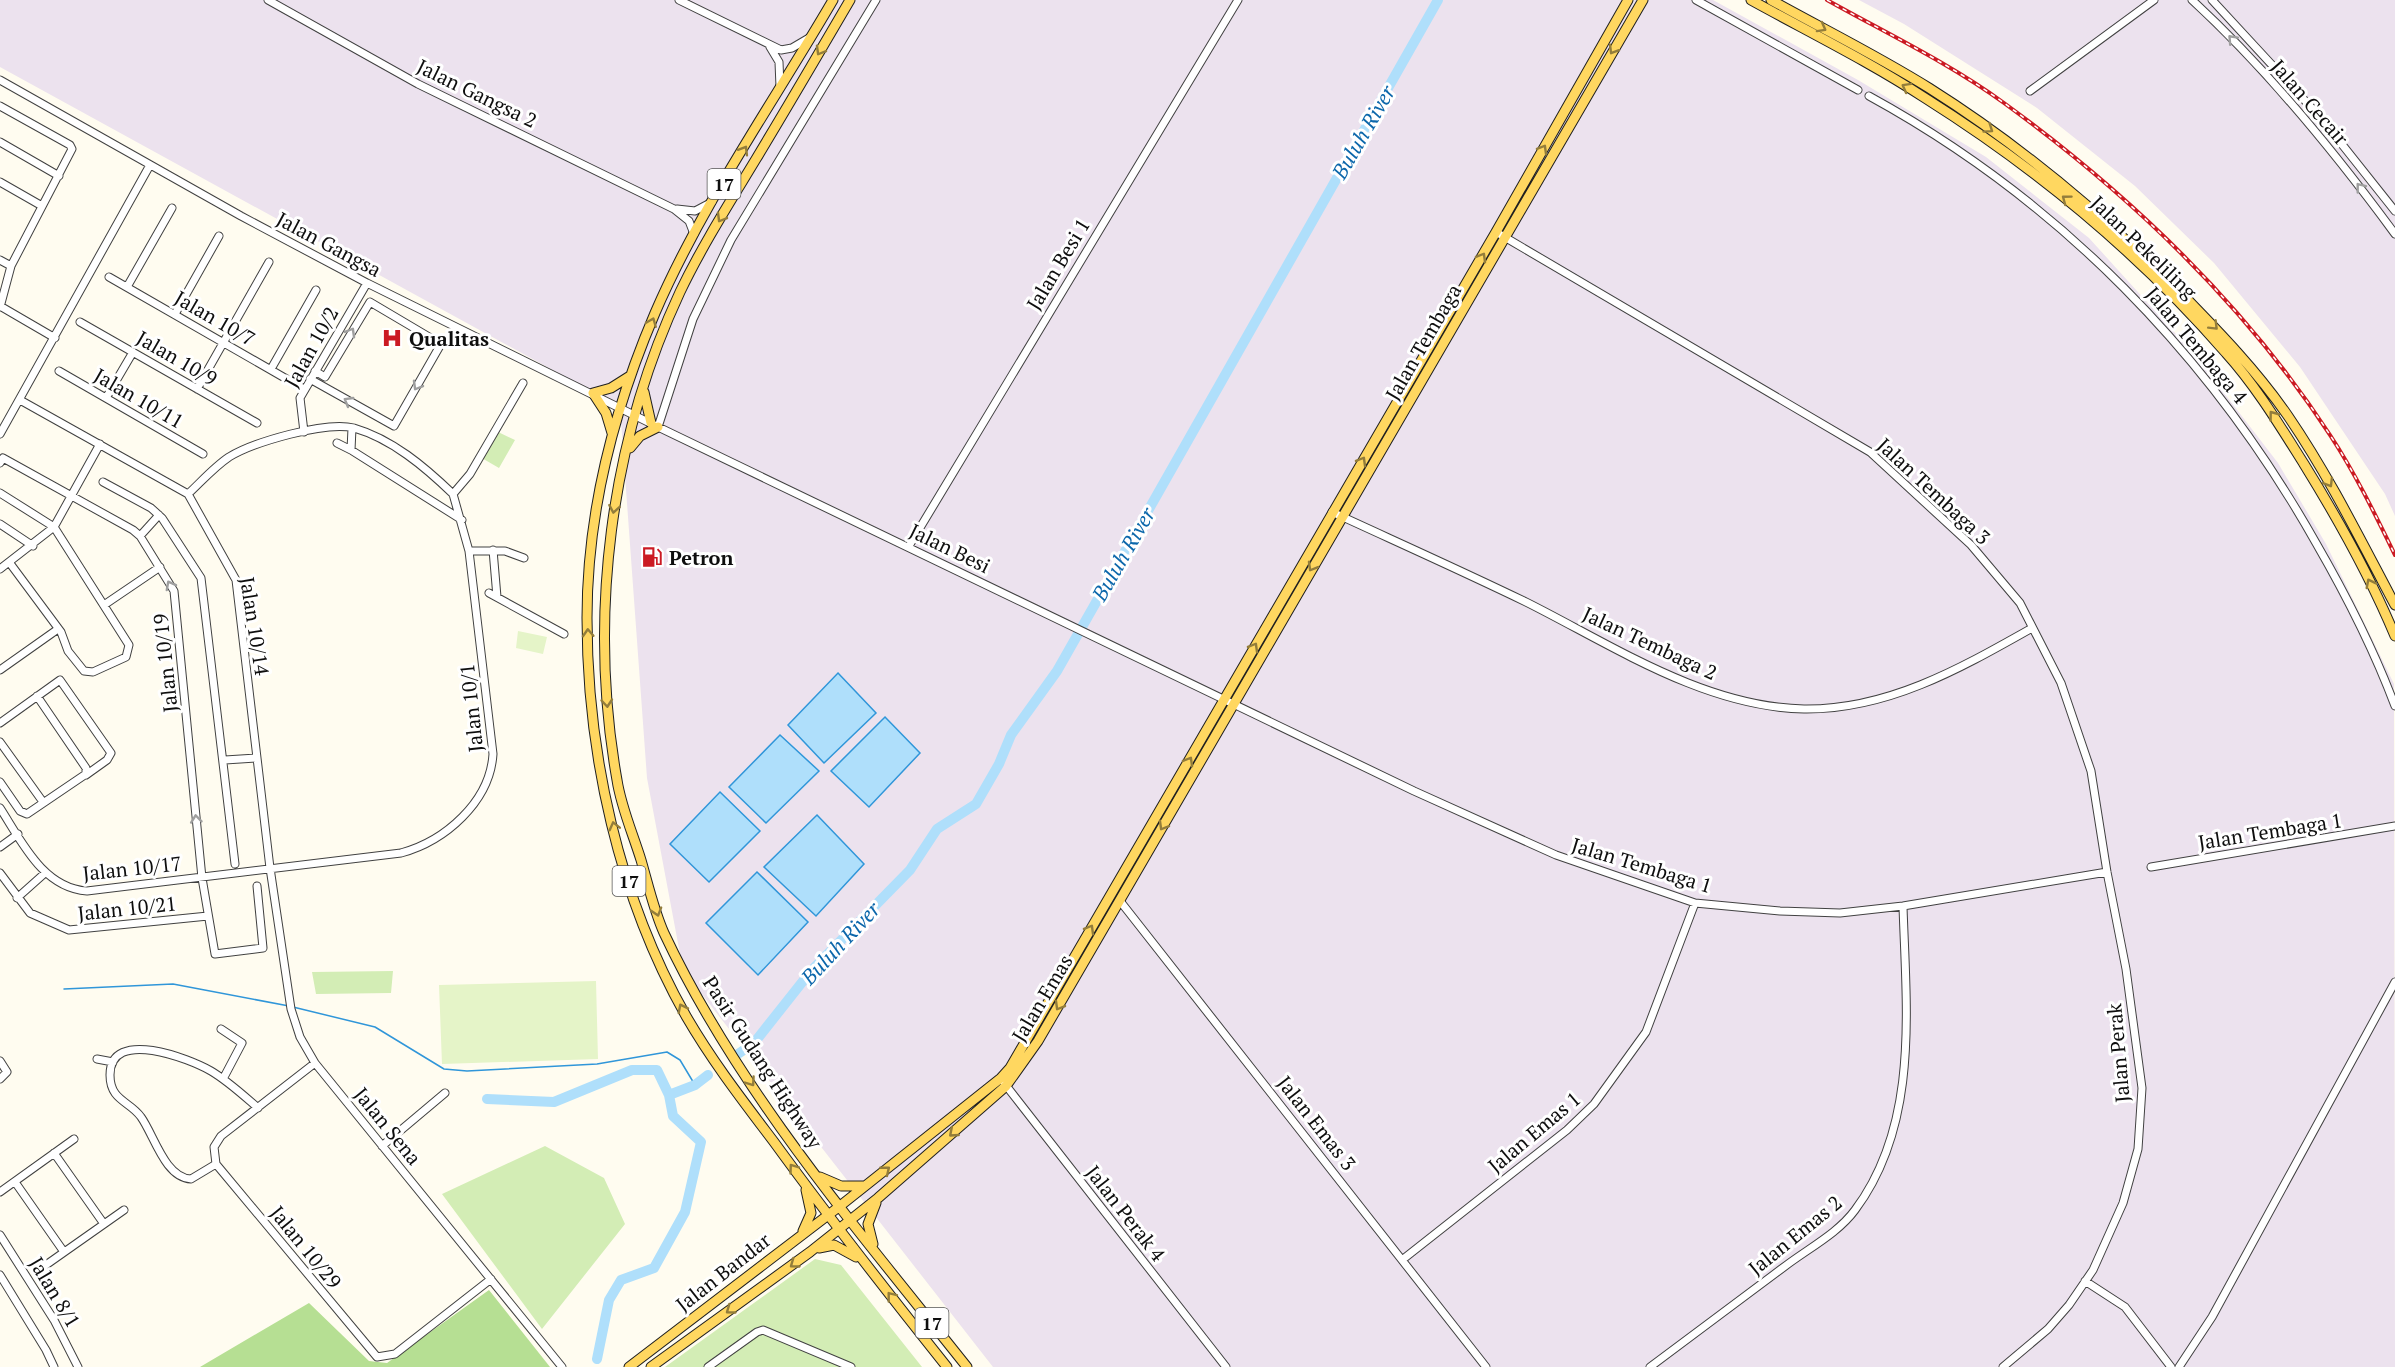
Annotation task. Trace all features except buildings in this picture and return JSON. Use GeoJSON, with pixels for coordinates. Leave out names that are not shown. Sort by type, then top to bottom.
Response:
{"type":"FeatureCollection","features":[{"type":"Feature","properties":{"kind":"main road","name":"Pasir Gudang Highway"},"geometry":{"type":"LineString","coordinates":[[833,0],[694,234],[661,301],[630,376],[612,436],[597,512],[587,618],[597,745],[604,789],[623,862],[647,932],[684,1013],[710,1056],[827,1216],[947,1367]]}},
{"type":"Feature","properties":{"kind":"main road","name":"Pasir Gudang Highway"},"geometry":{"type":"LineString","coordinates":[[850,0],[690,272],[668,321],[634,415],[613,515],[603,622],[606,698],[617,784],[662,929],[690,985],[727,1048],[815,1174],[967,1367]]}},
{"type":"Feature","properties":{"kind":"main road","name":"Jalan Tembaga"},"geometry":{"type":"LineString","coordinates":[[1501,235],[1628,0]]}},
{"type":"Feature","properties":{"kind":"main road","name":"Jalan Tembaga"},"geometry":{"type":"LineString","coordinates":[[1224,698],[1337,514],[1501,235],[1643,0]]}},
{"type":"Feature","properties":{"kind":"main road","name":"Jalan Pekeliling"},"geometry":{"type":"LineString","coordinates":[[1750,0],[1924,97],[2001,149],[2076,206],[2157,282],[2227,354],[2279,423],[2337,517],[2395,636]]}},
{"type":"Feature","properties":{"kind":"main road","name":"Jalan Pekeliling"},"geometry":{"type":"LineString","coordinates":[[1771,0],[1929,88],[2006,141],[2082,199],[2163,276],[2234,346],[2288,416],[2346,512],[2395,605]]}},
{"type":"Feature","properties":{"kind":"main road"},"geometry":{"type":"LineString","coordinates":[[612,436],[606,413],[593,393],[611,388],[630,376]]}},
{"type":"Feature","properties":{"kind":"main road"},"geometry":{"type":"LineString","coordinates":[[627,452],[640,436],[654,425],[645,405],[644,387]]}},
{"type":"Feature","properties":{"kind":"main road","name":"Jalan Tembaga"},"geometry":{"type":"LineString","coordinates":[[1235,703],[1337,514]]}},
{"type":"Feature","properties":{"kind":"main road","name":"Jalan Emas"},"geometry":{"type":"LineString","coordinates":[[840,1206],[1004,1082],[1224,698]]}},
{"type":"Feature","properties":{"kind":"main road","name":"Jalan Emas"},"geometry":{"type":"LineString","coordinates":[[810,1252],[878,1198],[1004,1082],[1038,1041],[1235,703]]}},
{"type":"Feature","properties":{"kind":"main road"},"geometry":{"type":"LineString","coordinates":[[815,1174],[841,1186],[866,1186]]}},
{"type":"Feature","properties":{"kind":"main road"},"geometry":{"type":"LineString","coordinates":[[798,1237],[810,1220],[811,1213],[805,1184]]}},
{"type":"Feature","properties":{"kind":"main road"},"geometry":{"type":"LineString","coordinates":[[877,1254],[869,1235],[868,1224],[878,1198]]}},
{"type":"Feature","properties":{"kind":"main road","name":"Jalan Bandar"},"geometry":{"type":"LineString","coordinates":[[629,1367],[840,1206]]}},
{"type":"Feature","properties":{"kind":"main road"},"geometry":{"type":"LineString","coordinates":[[810,1252],[834,1245],[867,1266]]}},
{"type":"Feature","properties":{"kind":"main road","name":"Jalan Bandar"},"geometry":{"type":"LineString","coordinates":[[651,1367],[810,1252]]}},
{"type":"Feature","properties":{"kind":"street","name":"Jalan Gangsa 2"},"geometry":{"type":"LineString","coordinates":[[268,0],[418,84],[674,209],[689,221],[694,234]]}},
{"type":"Feature","properties":{"kind":"street"},"geometry":{"type":"LineString","coordinates":[[679,0],[768,45],[787,50],[813,34]]}},
{"type":"Feature","properties":{"kind":"street"},"geometry":{"type":"LineString","coordinates":[[654,425],[691,323],[731,240],[876,0]]}},
{"type":"Feature","properties":{"kind":"street","name":"Jalan Besi 1"},"geometry":{"type":"LineString","coordinates":[[909,546],[1238,0]]}},
{"type":"Feature","properties":{"kind":"street"},"geometry":{"type":"LineString","coordinates":[[1696,0],[1858,90]]}},
{"type":"Feature","properties":{"kind":"street"},"geometry":{"type":"LineString","coordinates":[[2030,91],[2154,0]]}},
{"type":"Feature","properties":{"kind":"street","name":"Jalan Cecair"},"geometry":{"type":"LineString","coordinates":[[2192,0],[2214,20],[2311,126],[2395,234]]}},
{"type":"Feature","properties":{"kind":"street","name":"Jalan Cecair"},"geometry":{"type":"LineString","coordinates":[[2212,0],[2321,118],[2395,211]]}},
{"type":"Feature","properties":{"kind":"street"},"geometry":{"type":"LineString","coordinates":[[768,45],[777,54],[780,89]]}},
{"type":"Feature","properties":{"kind":"street","name":"Jalan Gangsa"},"geometry":{"type":"LineString","coordinates":[[0,80],[367,283],[654,425]]}},
{"type":"Feature","properties":{"kind":"street","name":"Jalan Tembaga 4"},"geometry":{"type":"LineString","coordinates":[[1869,96],[1966,155],[2054,221],[2124,286],[2169,334],[2244,426],[2290,497],[2343,591],[2384,676],[2395,706]]}},
{"type":"Feature","properties":{"kind":"street"},"geometry":{"type":"LineString","coordinates":[[0,106],[68,144],[72,149],[11,266],[0,307],[55,338]]}},
{"type":"Feature","properties":{"kind":"street"},"geometry":{"type":"LineString","coordinates":[[0,142],[58,176]]}},
{"type":"Feature","properties":{"kind":"street"},"geometry":{"type":"LineString","coordinates":[[0,434],[150,165]]}},
{"type":"Feature","properties":{"kind":"street"},"geometry":{"type":"LineString","coordinates":[[0,182],[42,206]]}},
{"type":"Feature","properties":{"kind":"street"},"geometry":{"type":"LineString","coordinates":[[674,209],[695,211],[713,201]]}},
{"type":"Feature","properties":{"kind":"street"},"geometry":{"type":"LineString","coordinates":[[127,287],[172,208]]}},
{"type":"Feature","properties":{"kind":"street","name":"Jalan Tembaga 3"},"geometry":{"type":"LineString","coordinates":[[1501,235],[1870,452],[1971,545],[2020,603],[2061,683],[2091,771],[2107,872]]}},
{"type":"Feature","properties":{"kind":"street"},"geometry":{"type":"LineString","coordinates":[[175,314],[219,236]]}},
{"type":"Feature","properties":{"kind":"street"},"geometry":{"type":"LineString","coordinates":[[0,260],[11,266]]}},
{"type":"Feature","properties":{"kind":"street"},"geometry":{"type":"LineString","coordinates":[[197,389],[269,262]]}},
{"type":"Feature","properties":{"kind":"street","name":"Jalan 10/7"},"geometry":{"type":"LineString","coordinates":[[109,277],[304,388]]}},
{"type":"Feature","properties":{"kind":"street","name":"Jalan 10/2"},"geometry":{"type":"LineString","coordinates":[[304,432],[299,400],[304,388],[367,283]]}},
{"type":"Feature","properties":{"kind":"street"},"geometry":{"type":"LineString","coordinates":[[271,369],[316,290]]}},
{"type":"Feature","properties":{"kind":"street"},"geometry":{"type":"LineString","coordinates":[[310,379],[321,386],[394,426],[441,342],[369,303],[321,386]]}},
{"type":"Feature","properties":{"kind":"street","name":"Jalan 10/9"},"geometry":{"type":"LineString","coordinates":[[80,322],[257,423]]}},
{"type":"Feature","properties":{"kind":"street"},"geometry":{"type":"LineString","coordinates":[[106,398],[133,352]]}},
{"type":"Feature","properties":{"kind":"street"},"geometry":{"type":"LineString","coordinates":[[315,370],[326,377]]}},
{"type":"Feature","properties":{"kind":"street","name":"Jalan 10/11"},"geometry":{"type":"LineString","coordinates":[[58,371],[204,454]]}},
{"type":"Feature","properties":{"kind":"street"},"geometry":{"type":"LineString","coordinates":[[453,494],[470,474],[523,383]]}},
{"type":"Feature","properties":{"kind":"street"},"geometry":{"type":"LineString","coordinates":[[20,400],[188,494],[235,454],[304,432],[352,428],[351,450]]}},
{"type":"Feature","properties":{"kind":"street","name":"Jalan Besi"},"geometry":{"type":"LineString","coordinates":[[654,425],[1235,703]]}},
{"type":"Feature","properties":{"kind":"street","name":"Jalan 10/1"},"geometry":{"type":"LineString","coordinates":[[270,868],[369,858],[416,849],[436,840],[448,831],[480,793],[491,768],[494,754],[469,551],[453,494],[401,452],[352,428]]}},
{"type":"Feature","properties":{"kind":"street"},"geometry":{"type":"LineString","coordinates":[[337,443],[462,521]]}},
{"type":"Feature","properties":{"kind":"street"},"geometry":{"type":"LineString","coordinates":[[0,569],[33,546],[54,527],[70,495],[102,445]]}},
{"type":"Feature","properties":{"kind":"street","name":"Jalan 10/19"},"geometry":{"type":"LineString","coordinates":[[2,460],[70,495],[140,536],[160,567],[174,591],[202,878],[214,954],[261,950],[264,944],[257,886]]}},
{"type":"Feature","properties":{"kind":"street"},"geometry":{"type":"LineString","coordinates":[[103,482],[159,515],[201,578],[225,760],[235,864]]}},
{"type":"Feature","properties":{"kind":"street"},"geometry":{"type":"LineString","coordinates":[[0,493],[54,527],[129,645],[129,651],[124,658],[87,673],[68,651],[58,629],[9,562]]}},
{"type":"Feature","properties":{"kind":"street","name":"Jalan 10/14"},"geometry":{"type":"LineString","coordinates":[[188,494],[236,580],[270,868]]}},
{"type":"Feature","properties":{"kind":"street","name":"Jalan Tembaga 2"},"geometry":{"type":"LineString","coordinates":[[1337,514],[1523,601],[1670,675],[1735,698],[1765,705],[1804,709],[1838,706],[1911,689],[1941,678],[2032,628]]}},
{"type":"Feature","properties":{"kind":"street"},"geometry":{"type":"LineString","coordinates":[[140,536],[159,515]]}},
{"type":"Feature","properties":{"kind":"street"},"geometry":{"type":"LineString","coordinates":[[0,524],[33,546]]}},
{"type":"Feature","properties":{"kind":"street"},"geometry":{"type":"LineString","coordinates":[[493,550],[497,597]]}},
{"type":"Feature","properties":{"kind":"street"},"geometry":{"type":"LineString","coordinates":[[469,551],[505,551],[524,558]]}},
{"type":"Feature","properties":{"kind":"street"},"geometry":{"type":"LineString","coordinates":[[104,605],[160,567]]}},
{"type":"Feature","properties":{"kind":"street"},"geometry":{"type":"LineString","coordinates":[[489,592],[564,634]]}},
{"type":"Feature","properties":{"kind":"street"},"geometry":{"type":"LineString","coordinates":[[0,670],[58,629]]}},
{"type":"Feature","properties":{"kind":"street"},"geometry":{"type":"LineString","coordinates":[[0,723],[60,680],[111,753],[107,760],[27,814],[23,814],[0,782]]}},
{"type":"Feature","properties":{"kind":"street"},"geometry":{"type":"LineString","coordinates":[[37,696],[86,768],[84,776]]}},
{"type":"Feature","properties":{"kind":"street","name":"Jalan Tembaga 1"},"geometry":{"type":"LineString","coordinates":[[1235,703],[1508,835],[1604,873],[1695,903],[1780,911],[1840,913],[1904,906],[2107,872]]}},
{"type":"Feature","properties":{"kind":"street"},"geometry":{"type":"LineString","coordinates":[[0,742],[43,802]]}},
{"type":"Feature","properties":{"kind":"street"},"geometry":{"type":"LineString","coordinates":[[225,760],[257,758]]}},
{"type":"Feature","properties":{"kind":"street","name":"Jalan 10/17"},"geometry":{"type":"LineString","coordinates":[[0,808],[45,873],[62,886],[87,891],[270,868]]}},
{"type":"Feature","properties":{"kind":"street","name":"Jalan Tembaga 1"},"geometry":{"type":"LineString","coordinates":[[2151,867],[2395,826]]}},
{"type":"Feature","properties":{"kind":"street"},"geometry":{"type":"LineString","coordinates":[[1,845],[18,834]]}},
{"type":"Feature","properties":{"kind":"street","name":"Jalan Sena"},"geometry":{"type":"LineString","coordinates":[[270,868],[291,1009],[300,1037],[315,1063],[562,1367]]}},
{"type":"Feature","properties":{"kind":"street","name":"Jalan Perak"},"geometry":{"type":"LineString","coordinates":[[2003,1367],[2048,1329],[2085,1281],[2123,1203],[2138,1149],[2142,1088],[2126,969],[2107,872]]}},
{"type":"Feature","properties":{"kind":"street","name":"Jalan 10/21"},"geometry":{"type":"LineString","coordinates":[[0,873],[30,913],[70,930],[208,916]]}},
{"type":"Feature","properties":{"kind":"street"},"geometry":{"type":"LineString","coordinates":[[17,898],[45,873]]}},
{"type":"Feature","properties":{"kind":"street","name":"Jalan Emas 3"},"geometry":{"type":"LineString","coordinates":[[1120,901],[1486,1367]]}},
{"type":"Feature","properties":{"kind":"street","name":"Jalan Emas 1"},"geometry":{"type":"LineString","coordinates":[[1402,1260],[1567,1130],[1594,1104],[1646,1032],[1695,903]]}},
{"type":"Feature","properties":{"kind":"street","name":"Jalan Emas 2"},"geometry":{"type":"LineString","coordinates":[[1650,1367],[1825,1237],[1845,1221],[1864,1196],[1893,1134],[1903,1090],[1906,1008],[1904,906]]}},
{"type":"Feature","properties":{"kind":"street"},"geometry":{"type":"LineString","coordinates":[[2179,1367],[2212,1317],[2395,982]]}},
{"type":"Feature","properties":{"kind":"street"},"geometry":{"type":"LineString","coordinates":[[221,1029],[242,1044],[223,1079]]}},
{"type":"Feature","properties":{"kind":"street"},"geometry":{"type":"LineString","coordinates":[[258,1108],[223,1079],[204,1068],[150,1049],[122,1052],[113,1062],[110,1077],[114,1091],[123,1103],[141,1115],[176,1174],[191,1179],[216,1164],[214,1152],[216,1141],[258,1108],[315,1063]]}},
{"type":"Feature","properties":{"kind":"street"},"geometry":{"type":"LineString","coordinates":[[97,1059],[113,1062]]}},
{"type":"Feature","properties":{"kind":"street"},"geometry":{"type":"LineString","coordinates":[[0,1061],[7,1072],[0,1079]]}},
{"type":"Feature","properties":{"kind":"street","name":"Jalan Perak 4"},"geometry":{"type":"LineString","coordinates":[[1004,1082],[1226,1367]]}},
{"type":"Feature","properties":{"kind":"street"},"geometry":{"type":"LineString","coordinates":[[382,1146],[445,1093]]}},
{"type":"Feature","properties":{"kind":"street"},"geometry":{"type":"LineString","coordinates":[[0,1192],[74,1139]]}},
{"type":"Feature","properties":{"kind":"street"},"geometry":{"type":"LineString","coordinates":[[54,1153],[104,1224]]}},
{"type":"Feature","properties":{"kind":"street","name":"Jalan 10/29"},"geometry":{"type":"LineString","coordinates":[[216,1164],[376,1357],[395,1354],[491,1279]]}},
{"type":"Feature","properties":{"kind":"street"},"geometry":{"type":"LineString","coordinates":[[15,1182],[64,1252]]}},
{"type":"Feature","properties":{"kind":"street"},"geometry":{"type":"LineString","coordinates":[[43,1267],[124,1210]]}},
{"type":"Feature","properties":{"kind":"street","name":"Jalan 8/1"},"geometry":{"type":"LineString","coordinates":[[0,1235],[54,1320],[78,1367]]}},
{"type":"Feature","properties":{"kind":"street"},"geometry":{"type":"LineString","coordinates":[[0,1275],[54,1367]]}},
{"type":"Feature","properties":{"kind":"street"},"geometry":{"type":"LineString","coordinates":[[2085,1281],[2125,1307],[2171,1367]]}},
{"type":"Feature","properties":{"kind":"street"},"geometry":{"type":"LineString","coordinates":[[708,1367],[763,1330],[851,1367]]}},
{"type":"Feature","properties":{"kind":"shaded area"},"geometry":{"type":"Polygon","coordinates":[[[0,0],[1713,0],[1858,80],[1986,157],[2089,238],[2194,354],[2278,463],[2326,544],[2394,684],[2395,1367],[993,1367],[683,970],[647,778],[620,407],[0,67],[0,0]]]}},
{"type":"Feature","properties":{"kind":"shaded area"},"geometry":{"type":"Polygon","coordinates":[[[1859,0],[2395,0],[2395,516],[2385,494],[2300,367],[2214,263],[2135,186],[2037,108],[1904,24],[1859,0]]]}},
{"type":"Feature","properties":{"kind":"green space"},"geometry":{"type":"Polygon","coordinates":[[[496,431],[515,440],[499,468],[480,457],[496,431]]]}},
{"type":"Feature","properties":{"kind":"green space"},"geometry":{"type":"Polygon","coordinates":[[[518,631],[547,637],[543,654],[516,648],[518,631]]]}},
{"type":"Feature","properties":{"kind":"green space"},"geometry":{"type":"Polygon","coordinates":[[[393,971],[391,993],[316,994],[312,972],[393,971]]]}},
{"type":"Feature","properties":{"kind":"green space"},"geometry":{"type":"Polygon","coordinates":[[[596,981],[598,1059],[442,1064],[439,985],[596,981]]]}},
{"type":"Feature","properties":{"kind":"green space"},"geometry":{"type":"Polygon","coordinates":[[[545,1146],[604,1178],[625,1224],[542,1329],[442,1194],[545,1146]]]}},
{"type":"Feature","properties":{"kind":"green space"},"geometry":{"type":"Polygon","coordinates":[[[815,1259],[841,1265],[922,1367],[665,1367],[815,1259]]]}},
{"type":"Feature","properties":{"kind":"green space"},"geometry":{"type":"Polygon","coordinates":[[[489,1290],[550,1367],[200,1367],[309,1303],[369,1361],[387,1363],[489,1290]]]}},
{"type":"Feature","properties":{"kind":"water"},"geometry":{"type":"Polygon","coordinates":[[[838,673],[876,713],[824,763],[788,725],[838,673]]]}},
{"type":"Feature","properties":{"kind":"water"},"geometry":{"type":"Polygon","coordinates":[[[885,717],[920,753],[869,807],[831,771],[885,717]]]}},
{"type":"Feature","properties":{"kind":"water"},"geometry":{"type":"Polygon","coordinates":[[[780,735],[819,771],[766,823],[729,787],[780,735]]]}},
{"type":"Feature","properties":{"kind":"water"},"geometry":{"type":"Polygon","coordinates":[[[720,792],[760,831],[709,882],[670,844],[720,792]]]}},
{"type":"Feature","properties":{"kind":"water"},"geometry":{"type":"Polygon","coordinates":[[[817,815],[864,864],[816,916],[764,867],[817,815]]]}},
{"type":"Feature","properties":{"kind":"water"},"geometry":{"type":"Polygon","coordinates":[[[757,872],[808,922],[758,975],[706,923],[757,872]]]}},
{"type":"Feature","properties":{"kind":"waterway","name":"Buluh River"},"geometry":{"type":"LineString","coordinates":[[738,1054],[754,1043],[811,971],[910,870],[937,829],[976,804],[999,764],[1011,735],[1057,671],[1438,0]]}},
{"type":"Feature","properties":{"kind":"waterway"},"geometry":{"type":"LineString","coordinates":[[64,989],[173,984],[289,1006]]}},
{"type":"Feature","properties":{"kind":"waterway"},"geometry":{"type":"LineString","coordinates":[[293,1007],[375,1027],[444,1069],[467,1071],[597,1064],[667,1052],[680,1060],[695,1085]]}},
{"type":"Feature","properties":{"kind":"waterway"},"geometry":{"type":"LineString","coordinates":[[487,1099],[554,1102],[632,1070],[657,1070],[669,1095]]}},
{"type":"Feature","properties":{"kind":"waterway"},"geometry":{"type":"LineString","coordinates":[[597,1359],[609,1300],[621,1280],[654,1268],[685,1212],[701,1142],[673,1116],[669,1095],[695,1085],[708,1075]]}},
{"type":"Feature","properties":{"kind":"railway"},"geometry":{"type":"LineString","coordinates":[[1827,0],[1939,62],[2004,103],[2096,175],[2182,254],[2261,341],[2297,387],[2348,464],[2395,555]]}},
{"type":"Feature","properties":{"kind":"place","name":"Qualitas"},"geometry":{"type":"Point","coordinates":[392,338]}},
{"type":"Feature","properties":{"kind":"place","name":"Petron"},"geometry":{"type":"Point","coordinates":[652,557]}}]}
